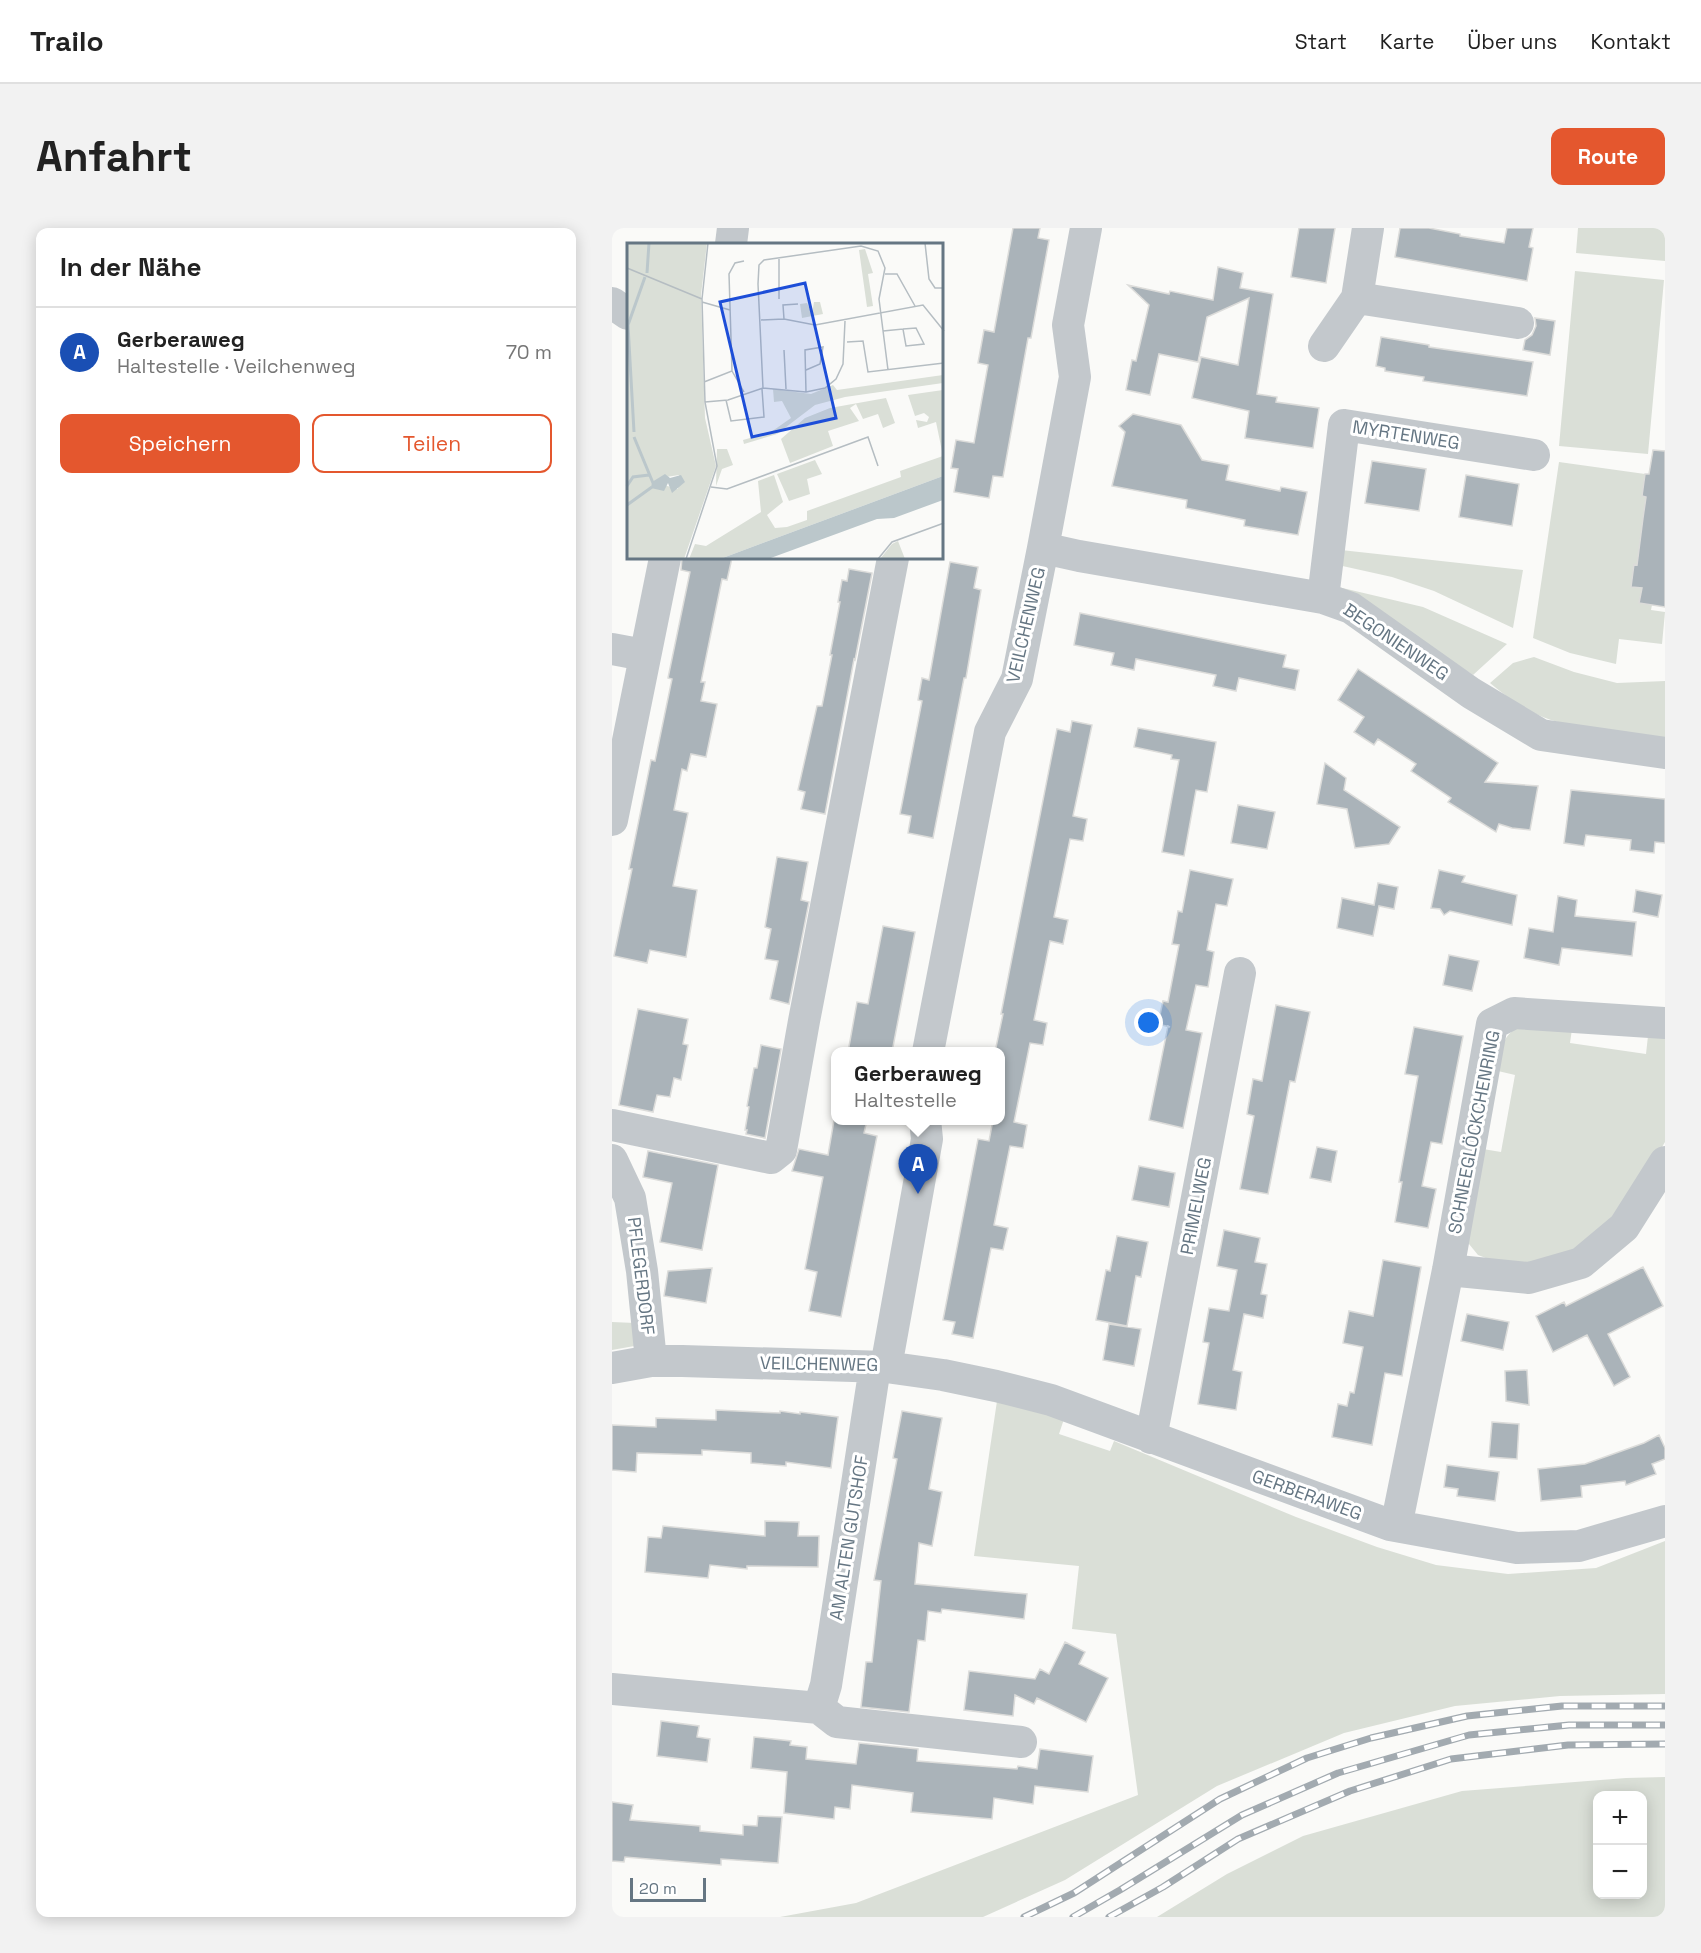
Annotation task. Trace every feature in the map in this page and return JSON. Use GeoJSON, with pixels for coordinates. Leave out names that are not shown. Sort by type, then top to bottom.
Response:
{"type":"FeatureCollection","features":[{"type":"Feature","properties":{"kind":"street"},"geometry":{"type":"LineString","coordinates":[[731,243],[733,228]]}},
{"type":"Feature","properties":{"kind":"street","name":"VEILCHENWEG"},"geometry":{"type":"LineString","coordinates":[[929,1047],[990,732],[1017,678],[1043,548],[1075,377],[1068,325],[1086,228]]}},
{"type":"Feature","properties":{"kind":"street"},"geometry":{"type":"LineString","coordinates":[[1324,346],[1357,298],[1368,228]]}},
{"type":"Feature","properties":{"kind":"street"},"geometry":{"type":"LineString","coordinates":[[1357,298],[1518,323]]}},
{"type":"Feature","properties":{"kind":"street"},"geometry":{"type":"LineString","coordinates":[[612,303],[627,313]]}},
{"type":"Feature","properties":{"kind":"street","name":"MYRTENWEG"},"geometry":{"type":"LineString","coordinates":[[1323,598],[1344,425],[1534,455]]}},
{"type":"Feature","properties":{"kind":"street","name":"BEGONIENWEG"},"geometry":{"type":"LineString","coordinates":[[1043,548],[1323,598],[1351,608],[1472,693],[1541,735],[1665,753]]}},
{"type":"Feature","properties":{"kind":"street"},"geometry":{"type":"LineString","coordinates":[[612,820],[617,764],[665,560]]}},
{"type":"Feature","properties":{"kind":"street"},"geometry":{"type":"LineString","coordinates":[[612,1125],[771,1158],[781,1150],[893,560]]}},
{"type":"Feature","properties":{"kind":"street"},"geometry":{"type":"LineString","coordinates":[[612,649],[644,655]]}},
{"type":"Feature","properties":{"kind":"street","name":"PRIMELWEG"},"geometry":{"type":"LineString","coordinates":[[1151,1438],[1240,974]]}},
{"type":"Feature","properties":{"kind":"street","name":"SCHNEEGLÖCKCHENRING"},"geometry":{"type":"LineString","coordinates":[[1390,1526],[1399,1512],[1448,1270],[1492,1024],[1514,1013],[1665,1023]]}},
{"type":"Feature","properties":{"kind":"street","name":"VEILCHENWEG"},"geometry":{"type":"LineString","coordinates":[[612,1368],[651,1361],[881,1367],[927,1138],[926,1125]]}},
{"type":"Feature","properties":{"kind":"street","name":"PFLEGERDORF"},"geometry":{"type":"LineString","coordinates":[[612,1160],[630,1198],[642,1271],[651,1361]]}},
{"type":"Feature","properties":{"kind":"street"},"geometry":{"type":"LineString","coordinates":[[1448,1270],[1529,1278],[1581,1263],[1624,1227],[1665,1162]]}},
{"type":"Feature","properties":{"kind":"street","name":"GERBERAWEG"},"geometry":{"type":"LineString","coordinates":[[881,1367],[944,1375],[1051,1400],[1390,1526],[1517,1548],[1579,1546],[1665,1521]]}},
{"type":"Feature","properties":{"kind":"street","name":"AM ALTEN GUTSHOF"},"geometry":{"type":"LineString","coordinates":[[819,1708],[828,1674],[881,1367]]}},
{"type":"Feature","properties":{"kind":"street"},"geometry":{"type":"LineString","coordinates":[[612,1689],[819,1708],[837,1722],[1021,1742]]}},
{"type":"Feature","properties":{"kind":"shaded area"},"geometry":{"type":"Polygon","coordinates":[[[1578,228],[1665,228],[1665,261],[1576,253],[1578,228]]]}},
{"type":"Feature","properties":{"kind":"shaded area"},"geometry":{"type":"Polygon","coordinates":[[[1575,271],[1664,280],[1648,454],[1559,446],[1575,271]]]}},
{"type":"Feature","properties":{"kind":"shaded area"},"geometry":{"type":"Polygon","coordinates":[[[1559,462],[1645,474],[1642,496],[1646,497],[1637,565],[1634,565],[1631,586],[1642,588],[1639,603],[1652,605],[1651,610],[1665,612],[1662,644],[1619,639],[1616,664],[1570,653],[1533,638],[1559,462]]]}},
{"type":"Feature","properties":{"kind":"shaded area"},"geometry":{"type":"Polygon","coordinates":[[[1341,550],[1523,570],[1513,628],[1434,591],[1392,577],[1338,565],[1341,550]]]}},
{"type":"Feature","properties":{"kind":"shaded area"},"geometry":{"type":"Polygon","coordinates":[[[1334,586],[1423,607],[1507,644],[1473,675],[1334,586]]]}},
{"type":"Feature","properties":{"kind":"shaded area"},"geometry":{"type":"Polygon","coordinates":[[[1534,657],[1574,672],[1617,683],[1665,681],[1665,739],[1599,731],[1550,720],[1506,696],[1490,683],[1513,663],[1534,657]]]}},
{"type":"Feature","properties":{"kind":"shaded area"},"geometry":{"type":"Polygon","coordinates":[[[1523,1024],[1572,1029],[1570,1043],[1646,1054],[1648,1036],[1665,1036],[1665,1142],[1636,1192],[1584,1248],[1544,1263],[1496,1262],[1478,1255],[1469,1244],[1469,1230],[1483,1149],[1501,1152],[1515,1075],[1498,1071],[1502,1049],[1510,1033],[1523,1024]]]}},
{"type":"Feature","properties":{"kind":"shaded area"},"geometry":{"type":"Polygon","coordinates":[[[612,1322],[635,1323],[640,1345],[612,1350],[612,1322]]]}},
{"type":"Feature","properties":{"kind":"shaded area"},"geometry":{"type":"Polygon","coordinates":[[[997,1401],[1064,1419],[1059,1434],[1110,1451],[1114,1441],[1296,1517],[1377,1547],[1436,1565],[1508,1574],[1596,1568],[1665,1541],[1665,1694],[1560,1696],[1455,1706],[1344,1733],[1217,1786],[1065,1880],[983,1917],[780,1917],[856,1903],[1138,1795],[1116,1634],[1072,1629],[1079,1566],[974,1556],[997,1401]]]}},
{"type":"Feature","properties":{"kind":"shaded area"},"geometry":{"type":"Polygon","coordinates":[[[1665,1777],[1665,1917],[1157,1917],[1227,1874],[1303,1836],[1462,1791],[1665,1777]]]}},
{"type":"Feature","properties":{"kind":"building"},"geometry":{"type":"Polygon","coordinates":[[[1013,228],[1040,228],[1038,238],[1049,240],[1031,338],[1028,338],[1003,477],[993,476],[989,498],[954,492],[958,469],[951,468],[956,440],[974,443],[988,365],[978,363],[984,330],[994,332],[1013,228]]]}},
{"type":"Feature","properties":{"kind":"building"},"geometry":{"type":"Polygon","coordinates":[[[1299,228],[1335,228],[1326,283],[1291,277],[1299,228]]]}},
{"type":"Feature","properties":{"kind":"building"},"geometry":{"type":"Polygon","coordinates":[[[1400,228],[1429,228],[1504,243],[1507,228],[1533,228],[1529,247],[1533,248],[1527,281],[1395,257],[1400,228]]]}},
{"type":"Feature","properties":{"kind":"building"},"geometry":{"type":"Polygon","coordinates":[[[1218,267],[1243,273],[1240,288],[1273,294],[1257,394],[1277,397],[1276,402],[1319,408],[1313,448],[1245,438],[1249,411],[1192,398],[1201,357],[1238,365],[1249,298],[1207,317],[1198,362],[1159,354],[1150,395],[1126,390],[1132,360],[1136,361],[1149,305],[1128,285],[1213,300],[1218,267]]]}},
{"type":"Feature","properties":{"kind":"building"},"geometry":{"type":"Polygon","coordinates":[[[1535,318],[1555,321],[1550,355],[1523,350],[1525,340],[1532,335],[1536,326],[1535,318]]]}},
{"type":"Feature","properties":{"kind":"building"},"geometry":{"type":"Polygon","coordinates":[[[1381,337],[1429,345],[1429,347],[1533,362],[1527,396],[1423,381],[1424,377],[1385,371],[1385,368],[1376,366],[1381,337]]]}},
{"type":"Feature","properties":{"kind":"building"},"geometry":{"type":"Polygon","coordinates":[[[1133,414],[1181,425],[1202,460],[1229,465],[1226,480],[1280,491],[1281,487],[1307,492],[1298,535],[1244,526],[1245,520],[1186,508],[1187,500],[1112,486],[1125,432],[1119,426],[1133,414]]]}},
{"type":"Feature","properties":{"kind":"building"},"geometry":{"type":"Polygon","coordinates":[[[1653,450],[1665,451],[1665,607],[1639,603],[1642,588],[1631,587],[1634,564],[1637,565],[1646,497],[1642,496],[1645,474],[1649,474],[1653,450]]]}},
{"type":"Feature","properties":{"kind":"building"},"geometry":{"type":"Polygon","coordinates":[[[1372,461],[1426,469],[1419,511],[1365,503],[1372,461]]]}},
{"type":"Feature","properties":{"kind":"building"},"geometry":{"type":"Polygon","coordinates":[[[1466,475],[1519,484],[1512,526],[1459,517],[1466,475]]]}},
{"type":"Feature","properties":{"kind":"building"},"geometry":{"type":"Polygon","coordinates":[[[682,560],[732,560],[727,580],[722,579],[701,682],[705,682],[701,701],[717,704],[706,757],[691,754],[687,771],[682,769],[674,810],[688,813],[673,886],[697,890],[686,957],[650,950],[647,963],[614,956],[651,760],[655,761],[672,679],[668,678],[690,572],[681,570],[682,560]]]}},
{"type":"Feature","properties":{"kind":"building"},"geometry":{"type":"Polygon","coordinates":[[[950,562],[978,567],[974,588],[981,590],[966,678],[964,678],[933,838],[908,833],[911,816],[900,814],[922,701],[918,700],[922,678],[929,680],[950,562]]]}},
{"type":"Feature","properties":{"kind":"building"},"geometry":{"type":"Polygon","coordinates":[[[849,569],[872,573],[825,814],[801,809],[805,792],[798,790],[817,706],[822,706],[832,655],[830,655],[842,580],[847,581],[849,569]]]}},
{"type":"Feature","properties":{"kind":"building"},"geometry":{"type":"Polygon","coordinates":[[[1080,613],[1286,655],[1283,667],[1299,670],[1295,690],[1239,678],[1236,691],[1213,686],[1216,675],[1136,659],[1134,670],[1111,665],[1114,653],[1074,645],[1080,613]]]}},
{"type":"Feature","properties":{"kind":"building"},"geometry":{"type":"Polygon","coordinates":[[[1358,669],[1498,763],[1485,782],[1538,786],[1530,830],[1499,824],[1496,832],[1448,802],[1451,798],[1411,771],[1416,764],[1378,739],[1374,745],[1354,732],[1364,717],[1338,700],[1358,669]]]}},
{"type":"Feature","properties":{"kind":"building"},"geometry":{"type":"Polygon","coordinates":[[[1072,721],[1092,725],[1073,816],[1087,819],[1083,841],[1070,839],[1054,917],[1068,920],[1063,944],[1050,941],[1034,1020],[1047,1023],[1043,1045],[1030,1043],[1014,1122],[1027,1125],[1023,1148],[1010,1146],[994,1225],[1008,1228],[1003,1250],[991,1248],[973,1338],[952,1334],[955,1322],[943,1320],[978,1139],[989,1141],[992,1125],[1005,1125],[1005,1047],[996,1047],[1003,1014],[1001,1014],[1057,729],[1070,732],[1072,721]]]}},
{"type":"Feature","properties":{"kind":"building"},"geometry":{"type":"Polygon","coordinates":[[[1138,728],[1216,742],[1207,792],[1196,790],[1184,856],[1162,852],[1179,760],[1171,759],[1172,755],[1134,747],[1138,728]]]}},
{"type":"Feature","properties":{"kind":"building"},"geometry":{"type":"Polygon","coordinates":[[[1325,763],[1346,778],[1344,790],[1400,827],[1389,844],[1355,848],[1347,809],[1317,804],[1325,763]]]}},
{"type":"Feature","properties":{"kind":"building"},"geometry":{"type":"Polygon","coordinates":[[[1571,790],[1665,799],[1665,843],[1655,842],[1654,853],[1630,850],[1631,840],[1586,835],[1584,846],[1564,843],[1571,790]]]}},
{"type":"Feature","properties":{"kind":"building"},"geometry":{"type":"Polygon","coordinates":[[[1238,805],[1275,812],[1267,849],[1231,843],[1238,805]]]}},
{"type":"Feature","properties":{"kind":"building"},"geometry":{"type":"Polygon","coordinates":[[[777,857],[808,862],[801,900],[809,902],[789,1004],[770,999],[778,961],[765,959],[771,929],[765,927],[777,857]]]}},
{"type":"Feature","properties":{"kind":"building"},"geometry":{"type":"Polygon","coordinates":[[[1190,870],[1233,879],[1227,906],[1216,904],[1207,950],[1214,952],[1208,987],[1196,985],[1186,1030],[1202,1033],[1183,1128],[1149,1120],[1168,1026],[1158,1024],[1163,1001],[1168,1002],[1179,945],[1172,944],[1178,911],[1182,912],[1190,870]]]}},
{"type":"Feature","properties":{"kind":"building"},"geometry":{"type":"Polygon","coordinates":[[[1439,870],[1465,876],[1462,882],[1517,895],[1512,925],[1450,911],[1444,915],[1440,909],[1431,908],[1439,870]]]}},
{"type":"Feature","properties":{"kind":"building"},"geometry":{"type":"Polygon","coordinates":[[[1378,883],[1398,887],[1394,909],[1379,906],[1373,936],[1337,928],[1342,898],[1374,905],[1378,883]]]}},
{"type":"Feature","properties":{"kind":"building"},"geometry":{"type":"Polygon","coordinates":[[[1636,890],[1662,895],[1658,917],[1633,912],[1636,890]]]}},
{"type":"Feature","properties":{"kind":"building"},"geometry":{"type":"Polygon","coordinates":[[[1558,896],[1577,900],[1575,916],[1636,922],[1632,956],[1562,948],[1559,965],[1524,958],[1529,928],[1553,932],[1558,896]]]}},
{"type":"Feature","properties":{"kind":"building"},"geometry":{"type":"Polygon","coordinates":[[[883,926],[915,932],[893,1047],[849,1047],[857,1002],[868,1004],[883,926]]]}},
{"type":"Feature","properties":{"kind":"building"},"geometry":{"type":"Polygon","coordinates":[[[1449,955],[1479,961],[1472,991],[1443,985],[1449,955]]]}},
{"type":"Feature","properties":{"kind":"building"},"geometry":{"type":"Polygon","coordinates":[[[1276,1005],[1310,1012],[1295,1082],[1290,1081],[1268,1194],[1240,1189],[1254,1116],[1247,1114],[1253,1079],[1262,1081],[1276,1005]]]}},
{"type":"Feature","properties":{"kind":"building"},"geometry":{"type":"Polygon","coordinates":[[[638,1009],[688,1019],[683,1044],[688,1045],[681,1080],[674,1078],[670,1097],[657,1095],[653,1112],[619,1105],[638,1009]]]}},
{"type":"Feature","properties":{"kind":"building"},"geometry":{"type":"Polygon","coordinates":[[[1414,1027],[1463,1036],[1442,1144],[1431,1142],[1422,1186],[1436,1189],[1428,1228],[1395,1222],[1402,1182],[1399,1182],[1418,1076],[1405,1074],[1414,1027]]]}},
{"type":"Feature","properties":{"kind":"building"},"geometry":{"type":"Polygon","coordinates":[[[761,1045],[781,1049],[765,1138],[746,1134],[747,1130],[745,1130],[754,1068],[757,1068],[761,1045]]]}},
{"type":"Feature","properties":{"kind":"building"},"geometry":{"type":"Polygon","coordinates":[[[833,1125],[866,1125],[864,1133],[877,1136],[841,1317],[809,1311],[817,1272],[805,1269],[823,1177],[792,1171],[799,1149],[828,1155],[833,1125]]]}},
{"type":"Feature","properties":{"kind":"building"},"geometry":{"type":"Polygon","coordinates":[[[1317,1147],[1337,1151],[1331,1182],[1310,1178],[1317,1147]]]}},
{"type":"Feature","properties":{"kind":"building"},"geometry":{"type":"Polygon","coordinates":[[[648,1151],[718,1165],[702,1250],[660,1242],[672,1183],[643,1177],[648,1151]]]}},
{"type":"Feature","properties":{"kind":"building"},"geometry":{"type":"Polygon","coordinates":[[[1139,1166],[1175,1173],[1169,1207],[1132,1200],[1139,1166]]]}},
{"type":"Feature","properties":{"kind":"building"},"geometry":{"type":"Polygon","coordinates":[[[1224,1230],[1260,1238],[1255,1262],[1267,1264],[1261,1294],[1267,1295],[1263,1318],[1244,1314],[1233,1370],[1242,1372],[1236,1410],[1198,1404],[1209,1343],[1203,1342],[1209,1308],[1229,1311],[1237,1270],[1217,1266],[1224,1230]]]}},
{"type":"Feature","properties":{"kind":"building"},"geometry":{"type":"Polygon","coordinates":[[[1117,1236],[1148,1242],[1141,1277],[1136,1276],[1127,1326],[1096,1320],[1106,1270],[1110,1271],[1117,1236]]]}},
{"type":"Feature","properties":{"kind":"building"},"geometry":{"type":"Polygon","coordinates":[[[1383,1260],[1421,1267],[1402,1376],[1385,1373],[1372,1445],[1332,1437],[1338,1404],[1347,1406],[1350,1392],[1354,1393],[1363,1347],[1343,1343],[1349,1311],[1373,1316],[1383,1260]]]}},
{"type":"Feature","properties":{"kind":"building"},"geometry":{"type":"Polygon","coordinates":[[[1643,1267],[1663,1306],[1608,1334],[1630,1377],[1614,1386],[1587,1335],[1553,1352],[1536,1316],[1564,1302],[1566,1306],[1643,1267]]]}},
{"type":"Feature","properties":{"kind":"building"},"geometry":{"type":"Polygon","coordinates":[[[712,1268],[706,1303],[664,1296],[668,1271],[712,1268]]]}},
{"type":"Feature","properties":{"kind":"building"},"geometry":{"type":"Polygon","coordinates":[[[1467,1314],[1509,1322],[1503,1350],[1461,1341],[1467,1314]]]}},
{"type":"Feature","properties":{"kind":"building"},"geometry":{"type":"Polygon","coordinates":[[[1109,1324],[1141,1329],[1134,1366],[1103,1360],[1109,1324]]]}},
{"type":"Feature","properties":{"kind":"building"},"geometry":{"type":"Polygon","coordinates":[[[1527,1370],[1529,1405],[1506,1401],[1505,1371],[1527,1370]]]}},
{"type":"Feature","properties":{"kind":"building"},"geometry":{"type":"Polygon","coordinates":[[[716,1410],[780,1413],[780,1411],[800,1414],[800,1412],[838,1417],[831,1468],[786,1462],[786,1466],[751,1463],[751,1453],[702,1450],[702,1455],[637,1453],[636,1472],[612,1470],[612,1425],[656,1427],[656,1418],[716,1420],[716,1410]]]}},
{"type":"Feature","properties":{"kind":"building"},"geometry":{"type":"Polygon","coordinates":[[[902,1411],[942,1418],[929,1489],[942,1492],[932,1546],[919,1543],[915,1584],[1027,1594],[1024,1619],[942,1609],[941,1613],[928,1611],[925,1641],[918,1640],[909,1712],[861,1707],[866,1662],[872,1662],[881,1581],[874,1580],[897,1459],[893,1458],[902,1411]]]}},
{"type":"Feature","properties":{"kind":"building"},"geometry":{"type":"Polygon","coordinates":[[[1492,1422],[1519,1424],[1517,1459],[1489,1457],[1492,1422]]]}},
{"type":"Feature","properties":{"kind":"building"},"geometry":{"type":"Polygon","coordinates":[[[1659,1435],[1665,1448],[1665,1459],[1652,1464],[1656,1474],[1626,1485],[1625,1481],[1581,1486],[1582,1497],[1541,1501],[1538,1469],[1585,1464],[1644,1443],[1659,1435]]]}},
{"type":"Feature","properties":{"kind":"building"},"geometry":{"type":"Polygon","coordinates":[[[1447,1465],[1499,1472],[1495,1501],[1457,1496],[1458,1489],[1444,1487],[1447,1465]]]}},
{"type":"Feature","properties":{"kind":"building"},"geometry":{"type":"Polygon","coordinates":[[[765,1521],[799,1522],[798,1536],[819,1536],[818,1567],[747,1566],[747,1569],[710,1565],[708,1578],[645,1572],[648,1537],[661,1538],[663,1526],[765,1536],[765,1521]]]}},
{"type":"Feature","properties":{"kind":"building"},"geometry":{"type":"Polygon","coordinates":[[[1065,1642],[1085,1652],[1079,1664],[1108,1678],[1086,1722],[1037,1698],[1034,1704],[1015,1695],[1013,1716],[964,1710],[969,1671],[1035,1679],[1040,1669],[1049,1674],[1065,1642]]]}},
{"type":"Feature","properties":{"kind":"building"},"geometry":{"type":"Polygon","coordinates":[[[661,1721],[699,1726],[697,1737],[710,1739],[707,1762],[657,1756],[661,1721]]]}},
{"type":"Feature","properties":{"kind":"building"},"geometry":{"type":"Polygon","coordinates":[[[754,1737],[791,1741],[790,1745],[807,1747],[806,1759],[856,1764],[859,1743],[918,1749],[917,1761],[1017,1769],[1018,1766],[1037,1769],[1040,1749],[1093,1756],[1088,1792],[1035,1786],[1033,1804],[994,1798],[992,1819],[911,1812],[913,1793],[852,1785],[850,1809],[835,1807],[834,1819],[784,1813],[787,1772],[751,1768],[754,1737]]]}},
{"type":"Feature","properties":{"kind":"building"},"geometry":{"type":"Polygon","coordinates":[[[612,1802],[633,1805],[630,1820],[700,1826],[700,1831],[743,1835],[743,1825],[757,1826],[758,1816],[782,1817],[778,1863],[721,1859],[721,1865],[625,1857],[624,1862],[612,1861],[612,1802]]]}},
{"type":"Feature","properties":{"kind":"railway"},"geometry":{"type":"LineString","coordinates":[[1024,1917],[1074,1893],[1220,1799],[1307,1758],[1371,1738],[1467,1716],[1562,1706],[1665,1706]]}},
{"type":"Feature","properties":{"kind":"railway"},"geometry":{"type":"LineString","coordinates":[[1073,1917],[1242,1815],[1338,1773],[1469,1735],[1569,1725],[1665,1725]]}},
{"type":"Feature","properties":{"kind":"railway"},"geometry":{"type":"LineString","coordinates":[[1109,1917],[1163,1887],[1238,1839],[1350,1791],[1451,1759],[1568,1745],[1665,1744]]}},
{"type":"Feature","properties":{"kind":"place","name":"Gerberaweg"},"geometry":{"type":"Point","coordinates":[918,1194]}}]}
